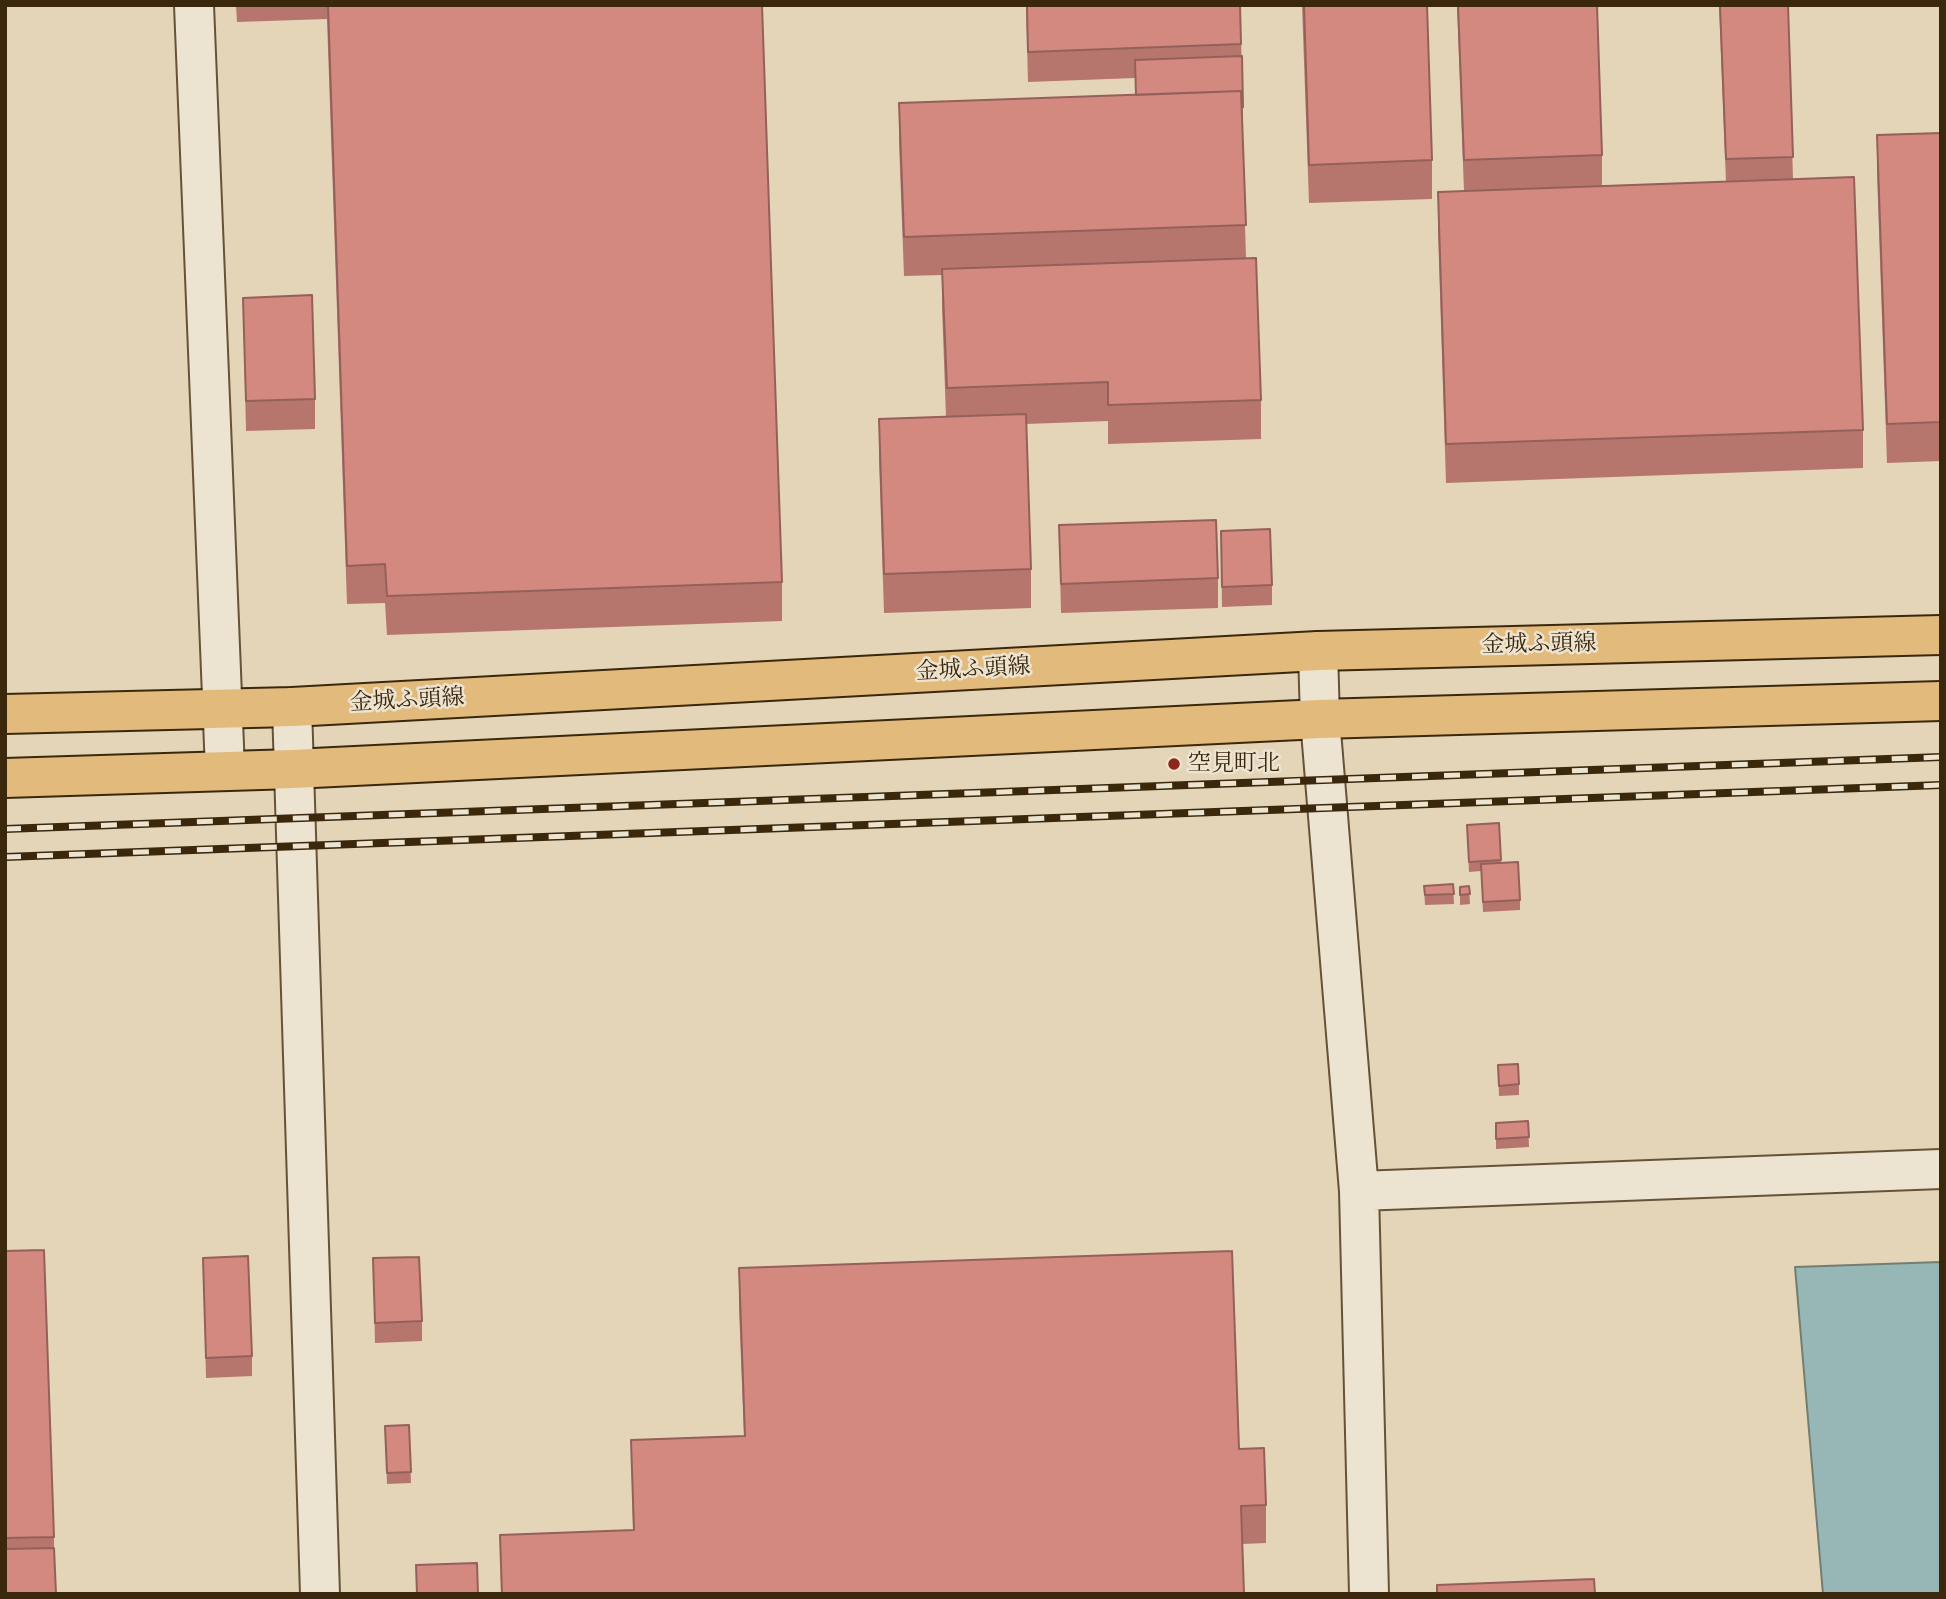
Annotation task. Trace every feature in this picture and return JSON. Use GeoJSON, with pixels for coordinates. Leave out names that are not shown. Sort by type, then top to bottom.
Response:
{"type":"FeatureCollection","features":[{"type":"Feature","properties":{"kind":"main road","name":"金城ふ頭線"},"geometry":{"type":"LineString","coordinates":[[5,714],[292,707],[1318,651],[1941,635]]}},
{"type":"Feature","properties":{"kind":"main road"},"geometry":{"type":"LineString","coordinates":[[5,778],[293,769],[1320,719],[1941,701]]}},
{"type":"Feature","properties":{"kind":"street"},"geometry":{"type":"LineString","coordinates":[[194,5],[225,770]]}},
{"type":"Feature","properties":{"kind":"street"},"geometry":{"type":"LineString","coordinates":[[1318,651],[1320,719],[1359,1191],[1370,1594]]}},
{"type":"Feature","properties":{"kind":"street"},"geometry":{"type":"LineString","coordinates":[[292,707],[320,1594]]}},
{"type":"Feature","properties":{"kind":"street"},"geometry":{"type":"LineString","coordinates":[[1359,1191],[1941,1169]]}},
{"type":"Feature","properties":{"kind":"water"},"geometry":{"type":"Polygon","coordinates":[[[1941,1262],[1941,1594],[1823,1594],[1795,1267],[1941,1262]]]}},
{"type":"Feature","properties":{"kind":"building"},"geometry":{"type":"Polygon","coordinates":[[[328,5],[762,5],[782,582],[387,596],[385,564],[347,566],[328,5]]]}},
{"type":"Feature","properties":{"kind":"building"},"geometry":{"type":"Polygon","coordinates":[[[1027,5],[1240,5],[1241,44],[1028,52],[1027,5]]]}},
{"type":"Feature","properties":{"kind":"building"},"geometry":{"type":"Polygon","coordinates":[[[1304,5],[1427,5],[1432,160],[1309,165],[1304,5]]]}},
{"type":"Feature","properties":{"kind":"building"},"geometry":{"type":"Polygon","coordinates":[[[1458,5],[1597,5],[1602,155],[1464,160],[1458,5]]]}},
{"type":"Feature","properties":{"kind":"building"},"geometry":{"type":"Polygon","coordinates":[[[1720,5],[1788,5],[1793,157],[1726,159],[1720,5]]]}},
{"type":"Feature","properties":{"kind":"building"},"geometry":{"type":"Polygon","coordinates":[[[1242,56],[1243,107],[1241,91],[1136,95],[1135,60],[1242,56]]]}},
{"type":"Feature","properties":{"kind":"building"},"geometry":{"type":"Polygon","coordinates":[[[1241,91],[1246,225],[904,237],[899,103],[1241,91]]]}},
{"type":"Feature","properties":{"kind":"building"},"geometry":{"type":"Polygon","coordinates":[[[1941,133],[1941,422],[1887,424],[1877,135],[1941,133]]]}},
{"type":"Feature","properties":{"kind":"building"},"geometry":{"type":"Polygon","coordinates":[[[1854,177],[1863,430],[1446,444],[1438,192],[1854,177]]]}},
{"type":"Feature","properties":{"kind":"building"},"geometry":{"type":"Polygon","coordinates":[[[1256,258],[1261,400],[1108,405],[1108,382],[947,388],[942,269],[1256,258]]]}},
{"type":"Feature","properties":{"kind":"building"},"geometry":{"type":"Polygon","coordinates":[[[312,295],[315,399],[246,401],[243,298],[312,295]]]}},
{"type":"Feature","properties":{"kind":"building"},"geometry":{"type":"Polygon","coordinates":[[[1026,414],[1031,569],[884,574],[879,419],[1026,414]]]}},
{"type":"Feature","properties":{"kind":"building"},"geometry":{"type":"Polygon","coordinates":[[[1216,520],[1218,578],[1061,584],[1059,525],[1216,520]]]}},
{"type":"Feature","properties":{"kind":"building"},"geometry":{"type":"Polygon","coordinates":[[[1270,529],[1272,585],[1222,587],[1221,531],[1270,529]]]}},
{"type":"Feature","properties":{"kind":"building"},"geometry":{"type":"Polygon","coordinates":[[[1499,823],[1501,860],[1469,862],[1467,825],[1499,823]]]}},
{"type":"Feature","properties":{"kind":"building"},"geometry":{"type":"Polygon","coordinates":[[[1518,862],[1520,900],[1483,902],[1481,864],[1518,862]]]}},
{"type":"Feature","properties":{"kind":"building"},"geometry":{"type":"Polygon","coordinates":[[[1453,884],[1454,894],[1425,895],[1424,886],[1453,884]]]}},
{"type":"Feature","properties":{"kind":"building"},"geometry":{"type":"Polygon","coordinates":[[[1469,886],[1470,894],[1460,895],[1460,887],[1469,886]]]}},
{"type":"Feature","properties":{"kind":"building"},"geometry":{"type":"Polygon","coordinates":[[[1518,1064],[1519,1084],[1499,1086],[1498,1065],[1518,1064]]]}},
{"type":"Feature","properties":{"kind":"building"},"geometry":{"type":"Polygon","coordinates":[[[1528,1121],[1529,1137],[1496,1139],[1496,1123],[1528,1121]]]}},
{"type":"Feature","properties":{"kind":"building"},"geometry":{"type":"Polygon","coordinates":[[[44,1250],[54,1537],[5,1538],[5,1251],[44,1250]]]}},
{"type":"Feature","properties":{"kind":"building"},"geometry":{"type":"Polygon","coordinates":[[[1232,1251],[1239,1449],[1264,1448],[1266,1505],[1241,1506],[1244,1594],[502,1594],[500,1535],[634,1530],[631,1440],[745,1436],[739,1268],[1232,1251]]]}},
{"type":"Feature","properties":{"kind":"building"},"geometry":{"type":"Polygon","coordinates":[[[248,1256],[252,1356],[206,1358],[203,1258],[248,1256]]]}},
{"type":"Feature","properties":{"kind":"building"},"geometry":{"type":"Polygon","coordinates":[[[419,1257],[422,1321],[375,1323],[373,1258],[419,1257]]]}},
{"type":"Feature","properties":{"kind":"building"},"geometry":{"type":"Polygon","coordinates":[[[409,1425],[411,1472],[387,1473],[385,1426],[409,1425]]]}},
{"type":"Feature","properties":{"kind":"building"},"geometry":{"type":"Polygon","coordinates":[[[54,1548],[56,1594],[5,1594],[5,1549],[54,1548]]]}},
{"type":"Feature","properties":{"kind":"building"},"geometry":{"type":"Polygon","coordinates":[[[477,1563],[478,1594],[417,1594],[416,1565],[477,1563]]]}},
{"type":"Feature","properties":{"kind":"building"},"geometry":{"type":"Polygon","coordinates":[[[1594,1579],[1595,1594],[1437,1594],[1437,1585],[1594,1579]]]}},
{"type":"Feature","properties":{"kind":"railway"},"geometry":{"type":"LineString","coordinates":[[5,829],[1941,757]]}},
{"type":"Feature","properties":{"kind":"railway"},"geometry":{"type":"LineString","coordinates":[[5,857],[1941,785]]}},
{"type":"Feature","properties":{"kind":"place","name":"空見町北"},"geometry":{"type":"Point","coordinates":[1174,764]}}]}
